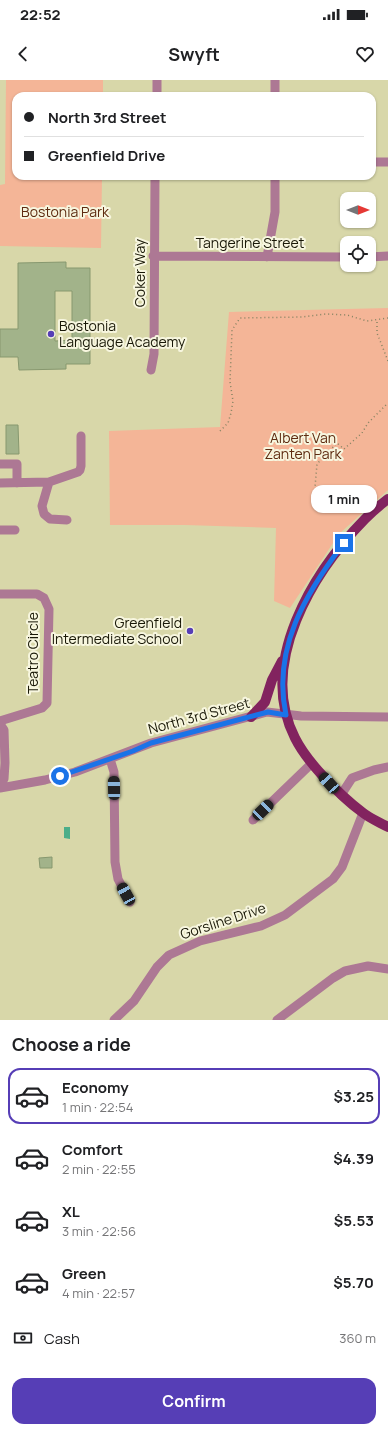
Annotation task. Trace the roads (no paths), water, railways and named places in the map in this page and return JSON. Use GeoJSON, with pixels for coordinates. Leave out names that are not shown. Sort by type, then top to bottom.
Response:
{"type":"FeatureCollection","features":[{"type":"Feature","properties":{"kind":"main road"},"geometry":{"type":"LineString","coordinates":[[388,499],[366,518],[344,543],[326,567],[306,599],[292,633],[285,656],[282,680],[286,715],[295,737],[311,764],[341,795],[363,813],[388,827]]}},
{"type":"Feature","properties":{"kind":"main road"},"geometry":{"type":"LineString","coordinates":[[251,716],[265,702],[272,680],[285,656]]}},
{"type":"Feature","properties":{"kind":"street"},"geometry":{"type":"LineString","coordinates":[[157,80],[157,92]]}},
{"type":"Feature","properties":{"kind":"street"},"geometry":{"type":"LineString","coordinates":[[275,80],[275,92]]}},
{"type":"Feature","properties":{"kind":"street"},"geometry":{"type":"LineString","coordinates":[[376,162],[388,162]]}},
{"type":"Feature","properties":{"kind":"street","name":"Coker Way"},"geometry":{"type":"LineString","coordinates":[[151,370],[154,354],[155,180]]}},
{"type":"Feature","properties":{"kind":"street"},"geometry":{"type":"LineString","coordinates":[[266,257],[274,213],[275,180]]}},
{"type":"Feature","properties":{"kind":"street","name":"Tangerine Street"},"geometry":{"type":"LineString","coordinates":[[154,256],[340,257]]}},
{"type":"Feature","properties":{"kind":"street"},"geometry":{"type":"LineString","coordinates":[[376,256],[388,256]]}},
{"type":"Feature","properties":{"kind":"street"},"geometry":{"type":"LineString","coordinates":[[0,483],[49,482],[80,470],[81,436]]}},
{"type":"Feature","properties":{"kind":"street"},"geometry":{"type":"LineString","coordinates":[[0,464],[17,464],[17,483]]}},
{"type":"Feature","properties":{"kind":"street"},"geometry":{"type":"LineString","coordinates":[[49,482],[42,510],[50,519],[67,520]]}},
{"type":"Feature","properties":{"kind":"street"},"geometry":{"type":"LineString","coordinates":[[0,530],[15,530]]}},
{"type":"Feature","properties":{"kind":"street","name":"Teatro Circle"},"geometry":{"type":"LineString","coordinates":[[0,594],[37,594],[44,598],[49,609],[47,703],[42,708],[0,723]]}},
{"type":"Feature","properties":{"kind":"street","name":"North 3rd Street"},"geometry":{"type":"LineString","coordinates":[[0,786],[45,780],[110,759],[151,743],[268,712],[286,715],[388,716]]}},
{"type":"Feature","properties":{"kind":"street"},"geometry":{"type":"LineString","coordinates":[[0,723],[4,730],[5,763],[4,778],[0,786]]}},
{"type":"Feature","properties":{"kind":"street"},"geometry":{"type":"LineString","coordinates":[[110,759],[114,772],[114,862],[118,879],[130,902]]}},
{"type":"Feature","properties":{"kind":"street"},"geometry":{"type":"LineString","coordinates":[[253,820],[311,764]]}},
{"type":"Feature","properties":{"kind":"street"},"geometry":{"type":"LineString","coordinates":[[341,795],[352,778],[374,770],[388,767]]}},
{"type":"Feature","properties":{"kind":"street","name":"Gorsline Drive"},"geometry":{"type":"LineString","coordinates":[[114,1020],[134,1001],[157,967],[169,954],[200,942],[261,926],[285,915],[333,880],[342,867],[363,813]]}},
{"type":"Feature","properties":{"kind":"street"},"geometry":{"type":"LineString","coordinates":[[277,1020],[333,978],[345,971],[368,966],[388,969]]}},
{"type":"Feature","properties":{"kind":"place","name":"Bostonia Language Academy"},"geometry":{"type":"Point","coordinates":[51,334]}},
{"type":"Feature","properties":{"kind":"place","name":"Greenfield Intermediate School"},"geometry":{"type":"Point","coordinates":[190,631]}},
{"type":"Feature","properties":{"kind":"park label","name":"Bostonia Park"},"geometry":{"type":"Point","coordinates":[65,212]}},
{"type":"Feature","properties":{"kind":"park label","name":"Albert Van Zanten Park"},"geometry":{"type":"Point","coordinates":[303,446]}}]}
